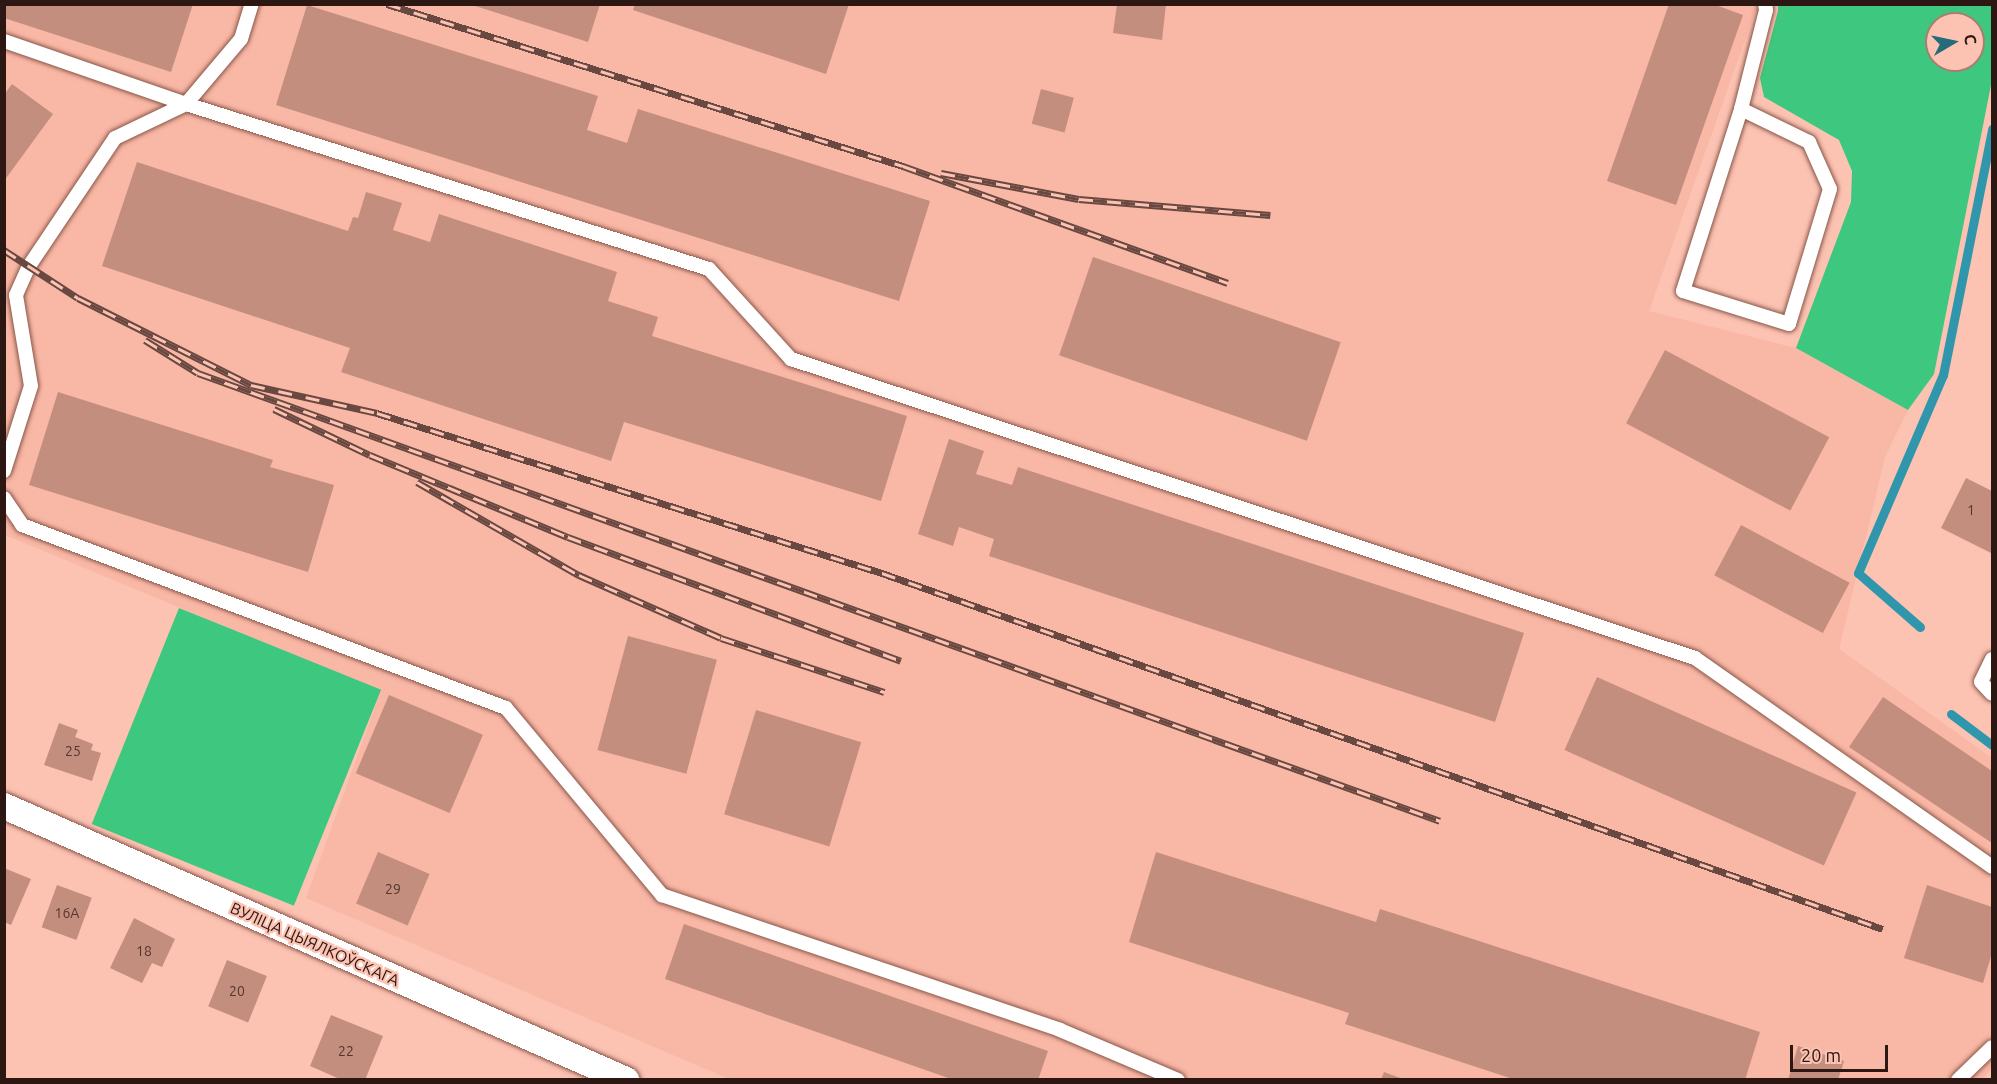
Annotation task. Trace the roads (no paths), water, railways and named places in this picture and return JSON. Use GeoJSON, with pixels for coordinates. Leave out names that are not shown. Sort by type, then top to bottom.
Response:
{"type":"FeatureCollection","features":[{"type":"Feature","properties":{"kind":"street","name":"ВУЛІЦА ЦЫЯЛКОЎСКАГА"},"geometry":{"type":"LineString","coordinates":[[4,806],[626,1080]]}},
{"type":"Feature","properties":{"kind":"lane"},"geometry":{"type":"LineString","coordinates":[[4,471],[31,386],[16,295],[29,266],[115,138],[186,104],[241,39],[252,4]]}},
{"type":"Feature","properties":{"kind":"lane"},"geometry":{"type":"LineString","coordinates":[[1741,109],[1809,142],[1830,189],[1789,324],[1683,291],[1741,109],[1766,4]]}},
{"type":"Feature","properties":{"kind":"lane"},"geometry":{"type":"LineString","coordinates":[[4,41],[186,104],[708,269],[791,358],[1695,658],[1992,867]]}},
{"type":"Feature","properties":{"kind":"lane"},"geometry":{"type":"LineString","coordinates":[[4,498],[22,525],[506,708],[662,895],[1060,1030],[1178,1080]]}},
{"type":"Feature","properties":{"kind":"lane"},"geometry":{"type":"LineString","coordinates":[[1992,659],[1982,682],[1992,694]]}},
{"type":"Feature","properties":{"kind":"lane"},"geometry":{"type":"LineString","coordinates":[[1958,1080],[1992,1047]]}},
{"type":"Feature","properties":{"kind":"waterway"},"geometry":{"type":"LineString","coordinates":[[1920,627],[1858,573],[1943,375],[1992,129]]}},
{"type":"Feature","properties":{"kind":"waterway"},"geometry":{"type":"LineString","coordinates":[[1951,714],[1992,745]]}},
{"type":"Feature","properties":{"kind":"railway"},"geometry":{"type":"LineString","coordinates":[[387,4],[903,166],[1228,283]]}},
{"type":"Feature","properties":{"kind":"railway"},"geometry":{"type":"LineString","coordinates":[[941,173],[1079,199],[1270,215]]}},
{"type":"Feature","properties":{"kind":"railway"},"geometry":{"type":"LineString","coordinates":[[4,250],[78,298],[251,385],[377,413],[882,573],[1883,929]]}},
{"type":"Feature","properties":{"kind":"railway"},"geometry":{"type":"LineString","coordinates":[[145,340],[198,373],[1440,821]]}},
{"type":"Feature","properties":{"kind":"railway"},"geometry":{"type":"LineString","coordinates":[[274,409],[370,455],[568,537],[901,661]]}},
{"type":"Feature","properties":{"kind":"railway"},"geometry":{"type":"LineString","coordinates":[[417,482],[579,575],[721,638],[884,692]]}}]}
